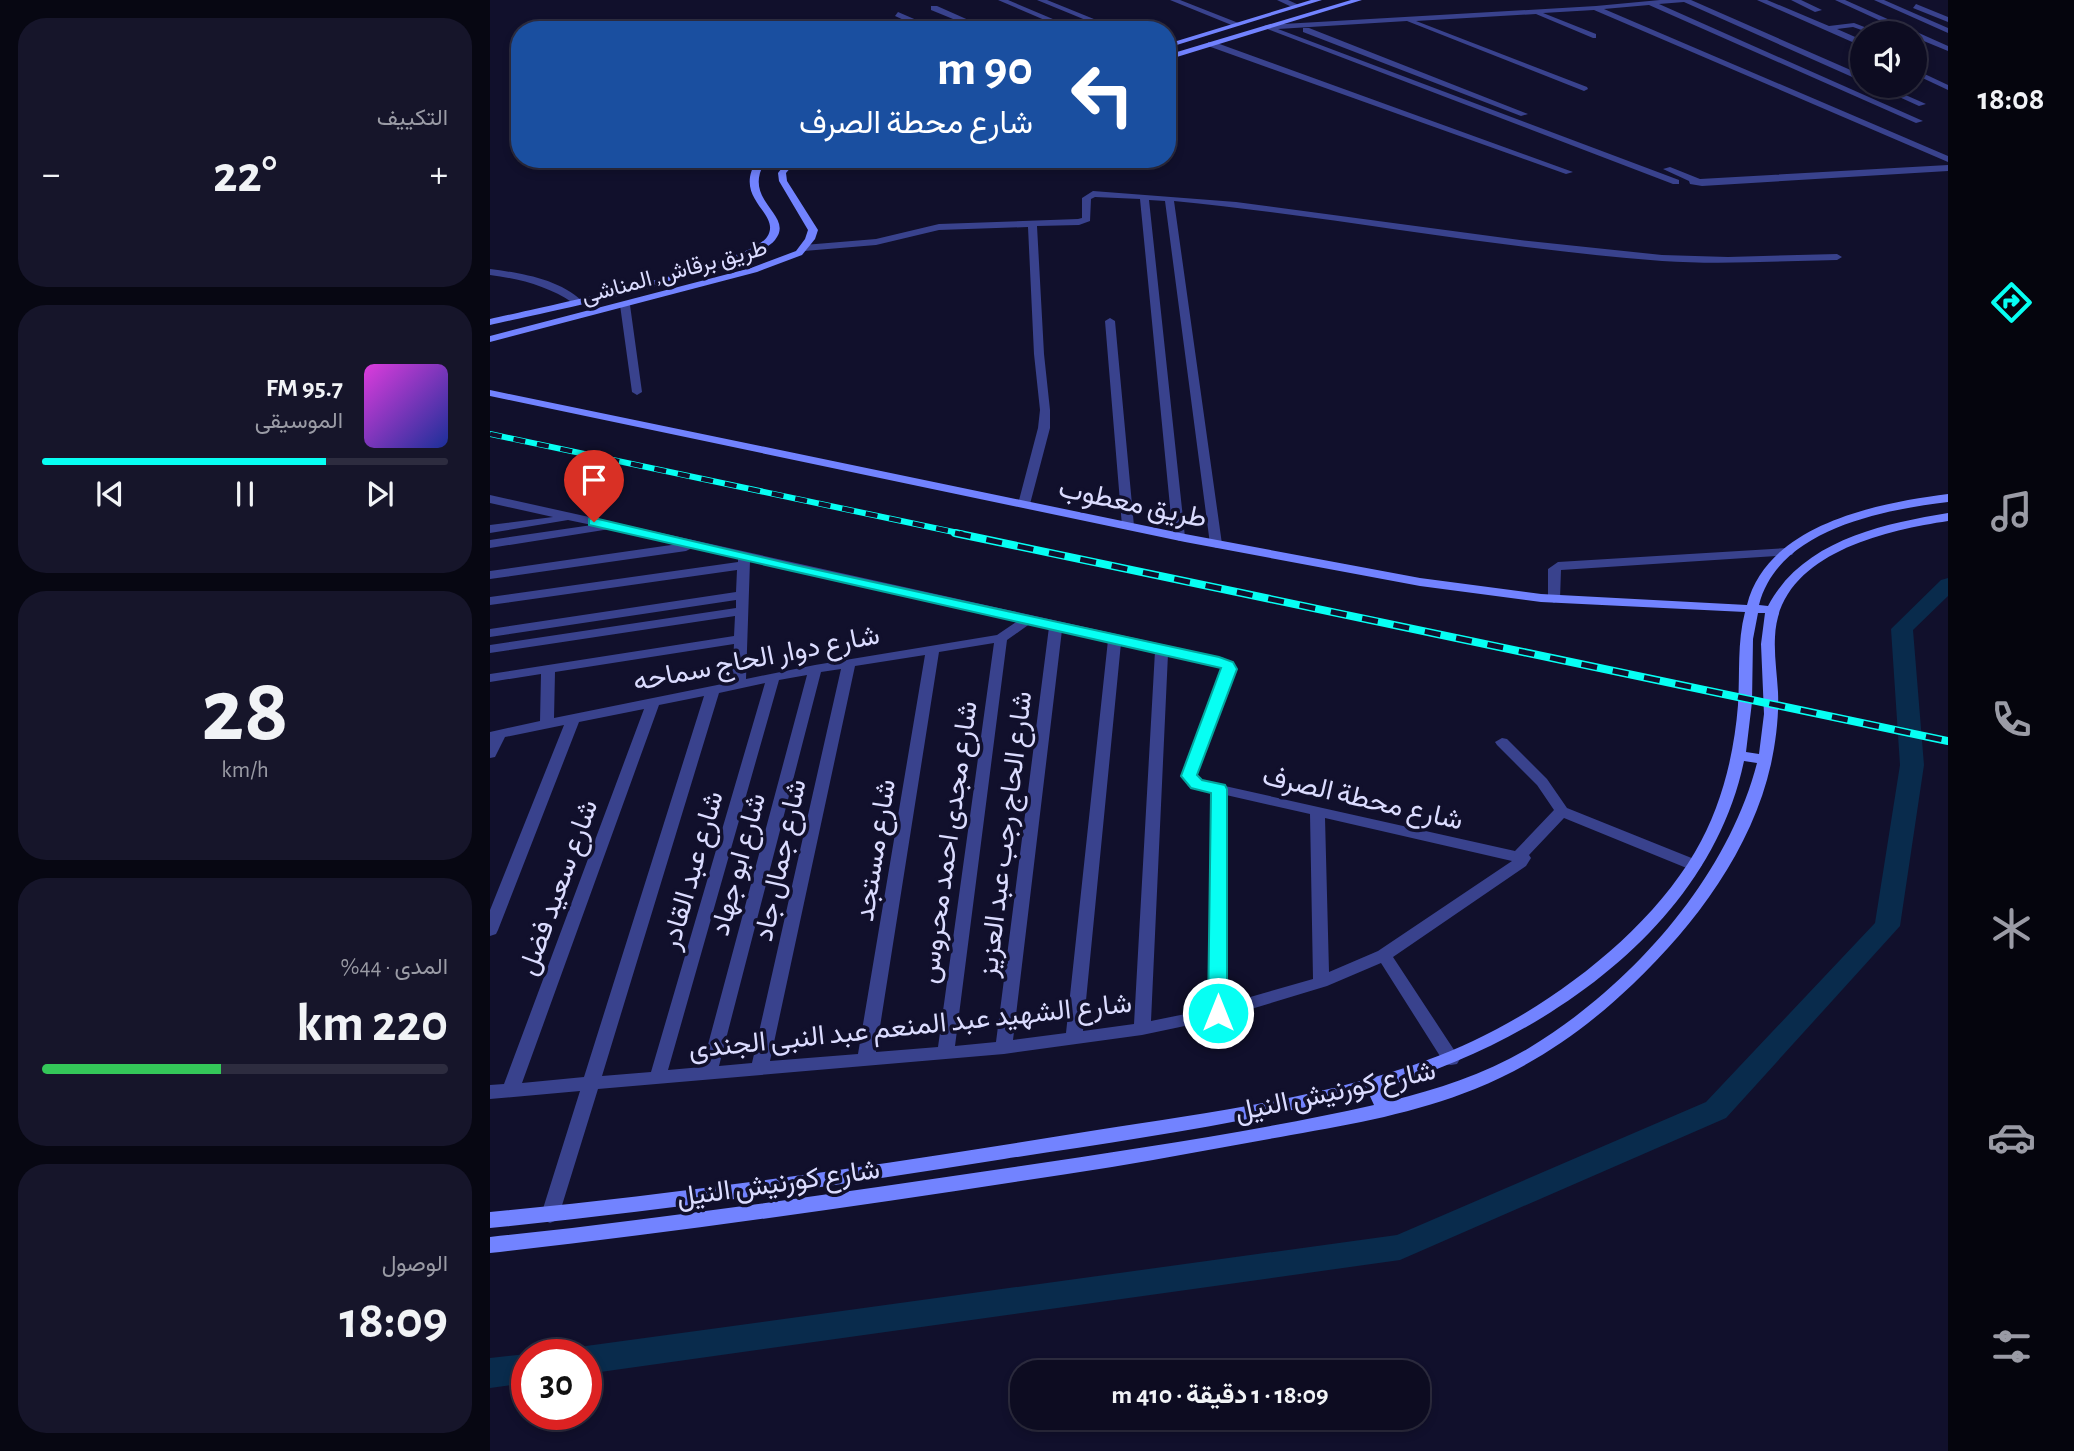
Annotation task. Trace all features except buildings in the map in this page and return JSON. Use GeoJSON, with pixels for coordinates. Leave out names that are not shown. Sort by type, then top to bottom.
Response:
{"type":"FeatureCollection","features":[{"type":"Feature","properties":{"kind":"street"},"geometry":{"type":"LineString","coordinates":[[1002,0],[1053,21]]}},
{"type":"Feature","properties":{"kind":"street"},"geometry":{"type":"LineString","coordinates":[[1041,0],[1094,21]]}},
{"type":"Feature","properties":{"kind":"street"},"geometry":{"type":"LineString","coordinates":[[1174,0],[1237,24]]}},
{"type":"Feature","properties":{"kind":"street"},"geometry":{"type":"LineString","coordinates":[[1281,0],[1297,6]]}},
{"type":"Feature","properties":{"kind":"street"},"geometry":{"type":"LineString","coordinates":[[1176,43],[1318,0]]}},
{"type":"Feature","properties":{"kind":"street"},"geometry":{"type":"LineString","coordinates":[[1176,55],[1358,0]]}},
{"type":"Feature","properties":{"kind":"street"},"geometry":{"type":"LineString","coordinates":[[1293,19],[1631,0]]}},
{"type":"Feature","properties":{"kind":"street"},"geometry":{"type":"LineString","coordinates":[[1266,27],[1535,12],[1684,0],[1850,73]]}},
{"type":"Feature","properties":{"kind":"street"},"geometry":{"type":"LineString","coordinates":[[1761,0],[1850,38]]}},
{"type":"Feature","properties":{"kind":"street"},"geometry":{"type":"LineString","coordinates":[[1796,0],[1818,10]]}},
{"type":"Feature","properties":{"kind":"street"},"geometry":{"type":"LineString","coordinates":[[1839,0],[1885,21]]}},
{"type":"Feature","properties":{"kind":"street"},"geometry":{"type":"LineString","coordinates":[[1878,0],[1948,31]]}},
{"type":"Feature","properties":{"kind":"street"},"geometry":{"type":"LineString","coordinates":[[1902,0],[1948,20]]}},
{"type":"Feature","properties":{"kind":"street"},"geometry":{"type":"LineString","coordinates":[[1650,4],[1919,121]]}},
{"type":"Feature","properties":{"kind":"street"},"geometry":{"type":"LineString","coordinates":[[934,8],[965,21]]}},
{"type":"Feature","properties":{"kind":"street"},"geometry":{"type":"LineString","coordinates":[[1596,8],[1948,159]]}},
{"type":"Feature","properties":{"kind":"street"},"geometry":{"type":"LineString","coordinates":[[1535,12],[1593,36]]}},
{"type":"Feature","properties":{"kind":"street"},"geometry":{"type":"LineString","coordinates":[[898,14],[913,21]]}},
{"type":"Feature","properties":{"kind":"street"},"geometry":{"type":"LineString","coordinates":[[1406,19],[1584,89]]}},
{"type":"Feature","properties":{"kind":"street"},"geometry":{"type":"LineString","coordinates":[[1829,29],[1850,26]]}},
{"type":"Feature","properties":{"kind":"street"},"geometry":{"type":"LineString","coordinates":[[1266,27],[1672,182],[1702,183],[1948,168]]}},
{"type":"Feature","properties":{"kind":"street"},"geometry":{"type":"LineString","coordinates":[[1306,30],[1702,183]]}},
{"type":"Feature","properties":{"kind":"street"},"geometry":{"type":"LineString","coordinates":[[1927,40],[1948,49]]}},
{"type":"Feature","properties":{"kind":"street"},"geometry":{"type":"LineString","coordinates":[[1211,44],[1569,172]]}},
{"type":"Feature","properties":{"kind":"street"},"geometry":{"type":"LineString","coordinates":[[1927,78],[1948,88]]}},
{"type":"Feature","properties":{"kind":"street"},"geometry":{"type":"LineString","coordinates":[[1908,98],[1922,104]]}},
{"type":"Feature","properties":{"kind":"street","name":"طريق برقاش, المناشى"},"geometry":{"type":"LineString","coordinates":[[490,322],[733,260],[769,242],[775,232],[774,223],[754,190],[751,178],[756,168]]}},
{"type":"Feature","properties":{"kind":"street","name":"طريق برقاش, المناشى"},"geometry":{"type":"LineString","coordinates":[[490,339],[782,261],[804,248],[813,230],[783,181],[782,173],[786,168]]}},
{"type":"Feature","properties":{"kind":"street"},"geometry":{"type":"LineString","coordinates":[[804,248],[876,242],[939,227],[1085,221],[1087,195],[1169,198],[1250,206],[1458,236],[1658,258],[1837,257]]}},
{"type":"Feature","properties":{"kind":"street"},"geometry":{"type":"LineString","coordinates":[[1144,197],[1179,537]]}},
{"type":"Feature","properties":{"kind":"street"},"geometry":{"type":"LineString","coordinates":[[1169,198],[1216,544]]}},
{"type":"Feature","properties":{"kind":"street"},"geometry":{"type":"LineString","coordinates":[[1024,504],[1044,428],[1045,410],[1032,224]]}},
{"type":"Feature","properties":{"kind":"street"},"geometry":{"type":"LineString","coordinates":[[490,272],[545,286],[577,301]]}},
{"type":"Feature","properties":{"kind":"street"},"geometry":{"type":"LineString","coordinates":[[625,305],[638,392]]}},
{"type":"Feature","properties":{"kind":"street"},"geometry":{"type":"LineString","coordinates":[[1110,321],[1128,526]]}},
{"type":"Feature","properties":{"kind":"street","name":"طريق معطوب"},"geometry":{"type":"LineString","coordinates":[[490,393],[1179,537],[1459,589],[1554,598],[1772,610]]}},
{"type":"Feature","properties":{"kind":"street","name":"شارع كورنيش النيل"},"geometry":{"type":"LineString","coordinates":[[493,1220],[833,1178],[1155,1129],[1374,1085],[1451,1059],[1519,1026],[1590,974],[1647,923],[1694,865],[1714,831],[1738,755],[1745,706],[1747,630],[1751,607],[1759,587],[1788,552],[1831,524],[1865,513],[1948,498]]}},
{"type":"Feature","properties":{"kind":"street","name":"شارع محطة الصرف"},"geometry":{"type":"LineString","coordinates":[[494,502],[614,526],[744,561],[1219,661],[1230,669],[1189,776],[1197,784],[1522,858]]}},
{"type":"Feature","properties":{"kind":"street"},"geometry":{"type":"LineString","coordinates":[[490,529],[575,517]]}},
{"type":"Feature","properties":{"kind":"street","name":"شارع كورنيش النيل"},"geometry":{"type":"LineString","coordinates":[[490,1245],[847,1199],[1158,1153],[1387,1111],[1429,1100],[1504,1069],[1569,1030],[1631,975],[1671,936],[1719,868],[1754,798],[1765,760],[1771,706],[1769,636],[1772,610],[1785,588],[1804,569],[1828,552],[1856,538],[1888,528],[1948,517]]}},
{"type":"Feature","properties":{"kind":"street"},"geometry":{"type":"LineString","coordinates":[[490,544],[614,526]]}},
{"type":"Feature","properties":{"kind":"street"},"geometry":{"type":"LineString","coordinates":[[490,576],[694,546]]}},
{"type":"Feature","properties":{"kind":"street"},"geometry":{"type":"LineString","coordinates":[[1554,598],[1554,569],[1558,566],[1788,552]]}},
{"type":"Feature","properties":{"kind":"street"},"geometry":{"type":"LineString","coordinates":[[490,601],[744,561],[739,685]]}},
{"type":"Feature","properties":{"kind":"street"},"geometry":{"type":"LineString","coordinates":[[490,632],[742,595]]}},
{"type":"Feature","properties":{"kind":"street"},"geometry":{"type":"LineString","coordinates":[[490,649],[741,611]]}},
{"type":"Feature","properties":{"kind":"street","name":"شارع دوار الحاج سماحه"},"geometry":{"type":"LineString","coordinates":[[494,735],[849,663],[1001,638],[1027,620]]}},
{"type":"Feature","properties":{"kind":"street","name":"شارع الحاج رجب عبد العزيز"},"geometry":{"type":"LineString","coordinates":[[1004,1048],[1056,627]]}},
{"type":"Feature","properties":{"kind":"street","name":"شارع مجدى احمد محروس"},"geometry":{"type":"LineString","coordinates":[[946,1053],[1001,638]]}},
{"type":"Feature","properties":{"kind":"street"},"geometry":{"type":"LineString","coordinates":[[490,678],[741,639]]}},
{"type":"Feature","properties":{"kind":"street"},"geometry":{"type":"LineString","coordinates":[[1074,1039],[1115,639]]}},
{"type":"Feature","properties":{"kind":"street","name":"شارع مستجد"},"geometry":{"type":"LineString","coordinates":[[866,1059],[933,649]]}},
{"type":"Feature","properties":{"kind":"street"},"geometry":{"type":"LineString","coordinates":[[1142,1029],[1162,649]]}},
{"type":"Feature","properties":{"kind":"street","name":"شارع جمال جاد"},"geometry":{"type":"LineString","coordinates":[[760,1068],[849,663]]}},
{"type":"Feature","properties":{"kind":"street"},"geometry":{"type":"LineString","coordinates":[[547,724],[548,669]]}},
{"type":"Feature","properties":{"kind":"street","name":"شارع ابو جهاد"},"geometry":{"type":"LineString","coordinates":[[709,1072],[815,670]]}},
{"type":"Feature","properties":{"kind":"street","name":"شارع عبد القادر"},"geometry":{"type":"LineString","coordinates":[[658,1076],[773,678]]}},
{"type":"Feature","properties":{"kind":"street"},"geometry":{"type":"LineString","coordinates":[[550,1214],[713,690]]}},
{"type":"Feature","properties":{"kind":"street","name":"شارع سعيد فضل"},"geometry":{"type":"LineString","coordinates":[[511,1090],[653,702]]}},
{"type":"Feature","properties":{"kind":"street"},"geometry":{"type":"LineString","coordinates":[[490,930],[573,719]]}},
{"type":"Feature","properties":{"kind":"street"},"geometry":{"type":"LineString","coordinates":[[490,754],[494,735]]}},
{"type":"Feature","properties":{"kind":"street"},"geometry":{"type":"LineString","coordinates":[[1502,742],[1542,782],[1562,811],[1694,865]]}},
{"type":"Feature","properties":{"kind":"street"},"geometry":{"type":"LineString","coordinates":[[1738,755],[1765,760]]}},
{"type":"Feature","properties":{"kind":"street"},"geometry":{"type":"LineString","coordinates":[[1218,1013],[1219,789]]}},
{"type":"Feature","properties":{"kind":"street"},"geometry":{"type":"LineString","coordinates":[[1317,811],[1321,982]]}},
{"type":"Feature","properties":{"kind":"street","name":"شارع الشهيد عبد المنعم عبد النبى الجندى"},"geometry":{"type":"LineString","coordinates":[[490,1093],[658,1076],[1004,1048],[1142,1029],[1218,1013],[1321,982],[1384,955],[1521,862],[1521,854],[1562,811]]}},
{"type":"Feature","properties":{"kind":"street"},"geometry":{"type":"LineString","coordinates":[[1384,955],[1451,1059]]}},
{"type":"Feature","properties":{"kind":"street"},"geometry":{"type":"LineString","coordinates":[[1374,1085],[1387,1111]]}},
{"type":"Feature","properties":{"kind":"street"},"geometry":{"type":"LineString","coordinates":[[490,1239],[493,1220]]}},
{"type":"Feature","properties":{"kind":"waterway"},"geometry":{"type":"LineString","coordinates":[[602,1358],[1400,1247],[1716,1110],[1887,926],[1912,765],[1902,629],[1948,584]]}},
{"type":"Feature","properties":{"kind":"waterway"},"geometry":{"type":"LineString","coordinates":[[490,1373],[511,1370]]}},
{"type":"Feature","properties":{"kind":"railway"},"geometry":{"type":"LineString","coordinates":[[490,434],[963,534]]}},
{"type":"Feature","properties":{"kind":"railway"},"geometry":{"type":"LineString","coordinates":[[955,533],[1948,741]]}},
{"type":"Feature","properties":{"kind":"route"},"geometry":{"type":"LineString","coordinates":[[594,522],[795,569],[1219,661],[1228,666],[1230,669],[1189,776],[1191,781],[1197,784],[1219,789],[1218,1013]]}}]}
